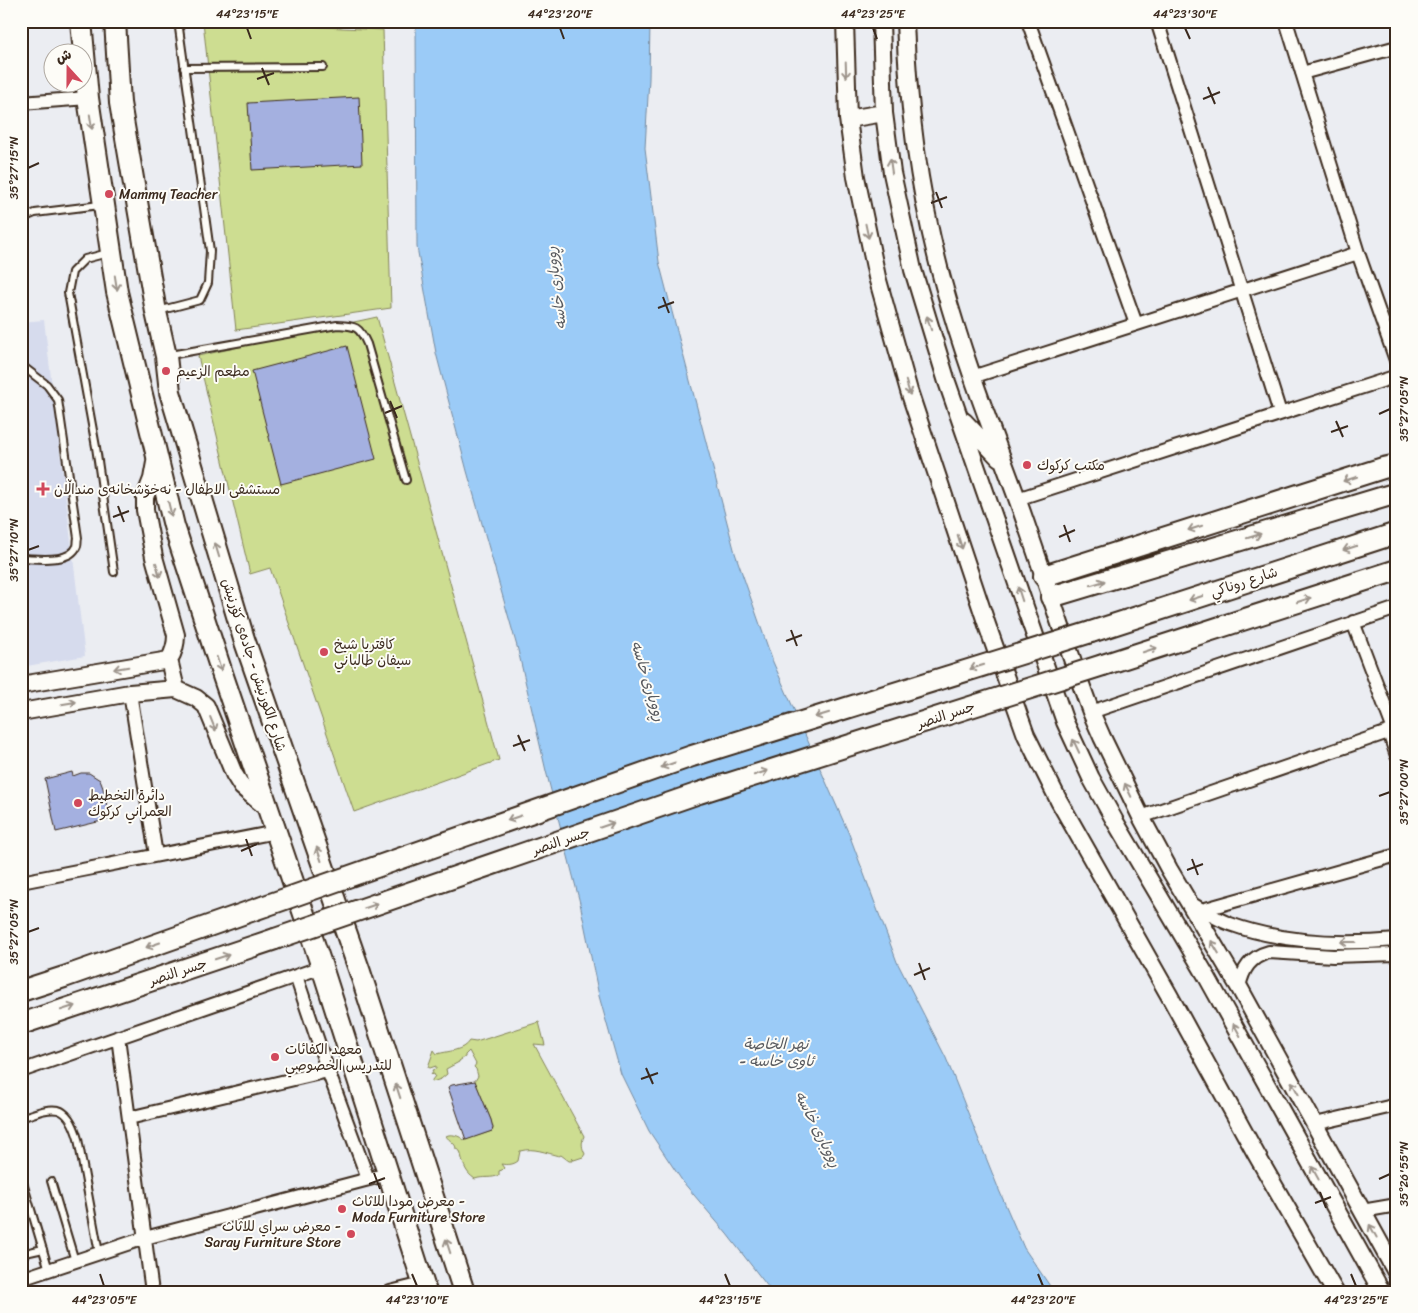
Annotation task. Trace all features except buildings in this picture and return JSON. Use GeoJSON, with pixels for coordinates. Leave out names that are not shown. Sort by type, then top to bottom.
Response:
{"type":"FeatureCollection","features":[{"type":"Feature","properties":{"kind":"main road"},"geometry":{"type":"LineString","coordinates":[[81,21],[88,98],[117,292],[177,535],[322,967],[425,1288]]}},
{"type":"Feature","properties":{"kind":"main road","name":"شارع الكورنيش - جادەی کۆرنیش"},"geometry":{"type":"LineString","coordinates":[[114,21],[120,103],[156,312],[166,356],[170,392],[244,639],[360,972],[464,1292]]}},
{"type":"Feature","properties":{"kind":"main road"},"geometry":{"type":"LineString","coordinates":[[1044,576],[1397,465]]}},
{"type":"Feature","properties":{"kind":"main road"},"geometry":{"type":"LineString","coordinates":[[1051,597],[1397,493]]}},
{"type":"Feature","properties":{"kind":"main road","name":"شارع روناكي"},"geometry":{"type":"LineString","coordinates":[[64,977],[692,756],[1091,632],[1397,533]]}},
{"type":"Feature","properties":{"kind":"main road","name":"جسر النصر"},"geometry":{"type":"LineString","coordinates":[[21,1024],[699,793],[1397,570]]}},
{"type":"Feature","properties":{"kind":"main road"},"geometry":{"type":"LineString","coordinates":[[21,991],[64,977]]}},
{"type":"Feature","properties":{"kind":"street"},"geometry":{"type":"LineString","coordinates":[[845,21],[848,119],[856,177],[875,268],[904,372],[987,625],[1026,735],[1059,801],[1169,995],[1256,1154],[1336,1292]]}},
{"type":"Feature","properties":{"kind":"street"},"geometry":{"type":"LineString","coordinates":[[881,21],[884,113],[892,173],[913,270],[959,416],[1065,722],[1099,793],[1207,977],[1381,1290],[1397,1280]]}},
{"type":"Feature","properties":{"kind":"street"},"geometry":{"type":"LineString","coordinates":[[905,21],[909,98],[915,146],[932,240],[944,287],[972,377],[1091,712],[1141,817],[1170,869],[1195,906],[1397,1274]]}},
{"type":"Feature","properties":{"kind":"street"},"geometry":{"type":"LineString","coordinates":[[1028,21],[1136,324]]}},
{"type":"Feature","properties":{"kind":"street"},"geometry":{"type":"LineString","coordinates":[[1157,21],[1280,414]]}},
{"type":"Feature","properties":{"kind":"street"},"geometry":{"type":"LineString","coordinates":[[1286,21],[1358,253],[1397,363]]}},
{"type":"Feature","properties":{"kind":"street"},"geometry":{"type":"LineString","coordinates":[[1302,73],[1397,46]]}},
{"type":"Feature","properties":{"kind":"street"},"geometry":{"type":"LineString","coordinates":[[21,103],[88,98]]}},
{"type":"Feature","properties":{"kind":"street"},"geometry":{"type":"LineString","coordinates":[[848,119],[884,113]]}},
{"type":"Feature","properties":{"kind":"street"},"geometry":{"type":"LineString","coordinates":[[972,377],[1358,253]]}},
{"type":"Feature","properties":{"kind":"street"},"geometry":{"type":"LineString","coordinates":[[1017,500],[1397,376]]}},
{"type":"Feature","properties":{"kind":"street"},"geometry":{"type":"LineString","coordinates":[[959,416],[1004,463]]}},
{"type":"Feature","properties":{"kind":"street"},"geometry":{"type":"LineString","coordinates":[[21,685],[169,660],[173,654],[176,635],[154,556],[145,510],[145,497],[152,479],[157,455]]}},
{"type":"Feature","properties":{"kind":"street"},"geometry":{"type":"LineString","coordinates":[[1091,712],[1397,608]]}},
{"type":"Feature","properties":{"kind":"street"},"geometry":{"type":"LineString","coordinates":[[1353,622],[1393,730],[1397,756]]}},
{"type":"Feature","properties":{"kind":"street"},"geometry":{"type":"LineString","coordinates":[[169,660],[176,689]]}},
{"type":"Feature","properties":{"kind":"street"},"geometry":{"type":"LineString","coordinates":[[21,712],[130,693],[176,689],[196,698],[206,706],[224,752],[242,787],[268,809]]}},
{"type":"Feature","properties":{"kind":"street"},"geometry":{"type":"LineString","coordinates":[[130,693],[156,855]]}},
{"type":"Feature","properties":{"kind":"street"},"geometry":{"type":"LineString","coordinates":[[1141,817],[1393,730]]}},
{"type":"Feature","properties":{"kind":"street"},"geometry":{"type":"LineString","coordinates":[[21,882],[276,832]]}},
{"type":"Feature","properties":{"kind":"street"},"geometry":{"type":"LineString","coordinates":[[1195,906],[1397,855]]}},
{"type":"Feature","properties":{"kind":"street"},"geometry":{"type":"LineString","coordinates":[[1149,881],[1170,869]]}},
{"type":"Feature","properties":{"kind":"street"},"geometry":{"type":"LineString","coordinates":[[1195,906],[1229,924],[1268,935],[1341,943],[1397,940]]}},
{"type":"Feature","properties":{"kind":"street"},"geometry":{"type":"LineString","coordinates":[[1287,953],[1290,938]]}},
{"type":"Feature","properties":{"kind":"street"},"geometry":{"type":"LineString","coordinates":[[1239,987],[1245,968],[1255,957],[1269,952],[1333,956],[1397,954]]}},
{"type":"Feature","properties":{"kind":"street"},"geometry":{"type":"LineString","coordinates":[[21,1071],[322,967]]}},
{"type":"Feature","properties":{"kind":"street"},"geometry":{"type":"LineString","coordinates":[[296,976],[328,1071],[368,1179]]}},
{"type":"Feature","properties":{"kind":"street"},"geometry":{"type":"LineString","coordinates":[[21,980],[64,977]]}},
{"type":"Feature","properties":{"kind":"street"},"geometry":{"type":"LineString","coordinates":[[118,1037],[152,1292]]}},
{"type":"Feature","properties":{"kind":"street"},"geometry":{"type":"LineString","coordinates":[[129,1118],[328,1071]]}},
{"type":"Feature","properties":{"kind":"street"},"geometry":{"type":"LineString","coordinates":[[1315,1124],[1397,1105]]}},
{"type":"Feature","properties":{"kind":"street"},"geometry":{"type":"LineString","coordinates":[[21,1279],[145,1238],[388,1174]]}},
{"type":"Feature","properties":{"kind":"street"},"geometry":{"type":"LineString","coordinates":[[1362,1211],[1397,1205]]}},
{"type":"Feature","properties":{"kind":"street"},"geometry":{"type":"LineString","coordinates":[[390,1292],[425,1288]]}},
{"type":"Feature","properties":{"kind":"lane"},"geometry":{"type":"LineString","coordinates":[[156,312],[200,300],[208,284],[210,251],[178,21]]}},
{"type":"Feature","properties":{"kind":"lane"},"geometry":{"type":"LineString","coordinates":[[184,68],[323,67]]}},
{"type":"Feature","properties":{"kind":"lane"},"geometry":{"type":"LineString","coordinates":[[21,219],[35,213],[104,205]]}},
{"type":"Feature","properties":{"kind":"lane"},"geometry":{"type":"LineString","coordinates":[[111,252],[85,259],[72,272],[68,292],[96,447],[114,572]]}},
{"type":"Feature","properties":{"kind":"lane"},"geometry":{"type":"LineString","coordinates":[[166,356],[337,324],[355,327],[362,332],[367,344],[406,480]]}},
{"type":"Feature","properties":{"kind":"lane"},"geometry":{"type":"LineString","coordinates":[[21,365],[47,385],[58,400],[78,538],[77,547],[72,554],[62,558],[21,558]]}},
{"type":"Feature","properties":{"kind":"lane"},"geometry":{"type":"LineString","coordinates":[[21,1118],[44,1110],[58,1109],[66,1114],[74,1124],[99,1253]]}},
{"type":"Feature","properties":{"kind":"lane"},"geometry":{"type":"LineString","coordinates":[[21,1176],[49,1270]]}},
{"type":"Feature","properties":{"kind":"lane"},"geometry":{"type":"LineString","coordinates":[[51,1181],[75,1261]]}},
{"type":"Feature","properties":{"kind":"lane"},"geometry":{"type":"LineString","coordinates":[[21,1254],[42,1249]]}},
{"type":"Feature","properties":{"kind":"shaded area","name":"مستشفى الاطفال - نەخۆشخانەی منداڵان"},"geometry":{"type":"Polygon","coordinates":[[[44,320],[85,656],[21,667],[21,322],[44,320]]]}},
{"type":"Feature","properties":{"kind":"green space"},"geometry":{"type":"Polygon","coordinates":[[[203,21],[383,30],[391,308],[236,330],[203,21]]]}},
{"type":"Feature","properties":{"kind":"green space"},"geometry":{"type":"Polygon","coordinates":[[[377,317],[499,760],[354,812],[270,568],[250,574],[198,356],[377,317]]]}},
{"type":"Feature","properties":{"kind":"green space"},"geometry":{"type":"Polygon","coordinates":[[[539,1022],[545,1045],[534,1044],[584,1136],[582,1145],[585,1154],[583,1157],[574,1160],[572,1158],[572,1161],[569,1161],[561,1155],[535,1150],[520,1151],[518,1161],[510,1164],[501,1164],[504,1168],[499,1171],[499,1175],[475,1179],[466,1170],[460,1151],[456,1149],[455,1145],[446,1136],[455,1135],[464,1140],[492,1131],[493,1129],[475,1081],[478,1076],[474,1067],[476,1064],[469,1051],[459,1062],[446,1069],[447,1074],[441,1079],[432,1082],[435,1076],[434,1074],[431,1075],[432,1070],[436,1069],[436,1066],[428,1067],[434,1050],[437,1054],[455,1050],[463,1047],[469,1041],[476,1042],[539,1022]]]}},
{"type":"Feature","properties":{"kind":"water","name":"نهر الخاصة - ئاوی خاسە"},"geometry":{"type":"Polygon","coordinates":[[[416,21],[650,21],[645,148],[659,262],[735,553],[773,662],[849,834],[897,962],[946,1058],[1024,1248],[1054,1292],[772,1292],[683,1182],[649,1131],[621,1074],[599,996],[580,903],[546,771],[518,650],[467,471],[436,353],[417,247],[416,21]]]}},
{"type":"Feature","properties":{"kind":"place","name":"Mammy Teacher"},"geometry":{"type":"Point","coordinates":[109,194]}},
{"type":"Feature","properties":{"kind":"place","name":"مطعم الزعيم"},"geometry":{"type":"Point","coordinates":[166,371]}},
{"type":"Feature","properties":{"kind":"place","name":"مكتب كركوك"},"geometry":{"type":"Point","coordinates":[1027,465]}},
{"type":"Feature","properties":{"kind":"place","name":"مستشفى الاطفال - نەخۆشخانەی منداڵان"},"geometry":{"type":"Point","coordinates":[43,489]}},
{"type":"Feature","properties":{"kind":"place","name":"كافتريا شيخ سيفان طالباني"},"geometry":{"type":"Point","coordinates":[324,652]}},
{"type":"Feature","properties":{"kind":"place","name":"دائرة التخطيط العمراني كركوك"},"geometry":{"type":"Point","coordinates":[78,803]}},
{"type":"Feature","properties":{"kind":"place","name":"معهد الكفائات للتدريس الخصوصي"},"geometry":{"type":"Point","coordinates":[275,1057]}},
{"type":"Feature","properties":{"kind":"place","name":"معرض مودا للاثاث - Moda Furniture Store"},"geometry":{"type":"Point","coordinates":[342,1209]}},
{"type":"Feature","properties":{"kind":"place","name":"معرض سراي للاثاث - Saray Furniture Store"},"geometry":{"type":"Point","coordinates":[351,1234]}},
{"type":"Feature","properties":{"kind":"water label","name":"ڕووباری خاسە"},"geometry":{"type":"Point","coordinates":[556,288]}},
{"type":"Feature","properties":{"kind":"water label","name":"ڕووباری خاسە"},"geometry":{"type":"Point","coordinates":[648,681]}},
{"type":"Feature","properties":{"kind":"water label","name":"ڕووباری خاسە"},"geometry":{"type":"Point","coordinates":[818,1129]}}]}
